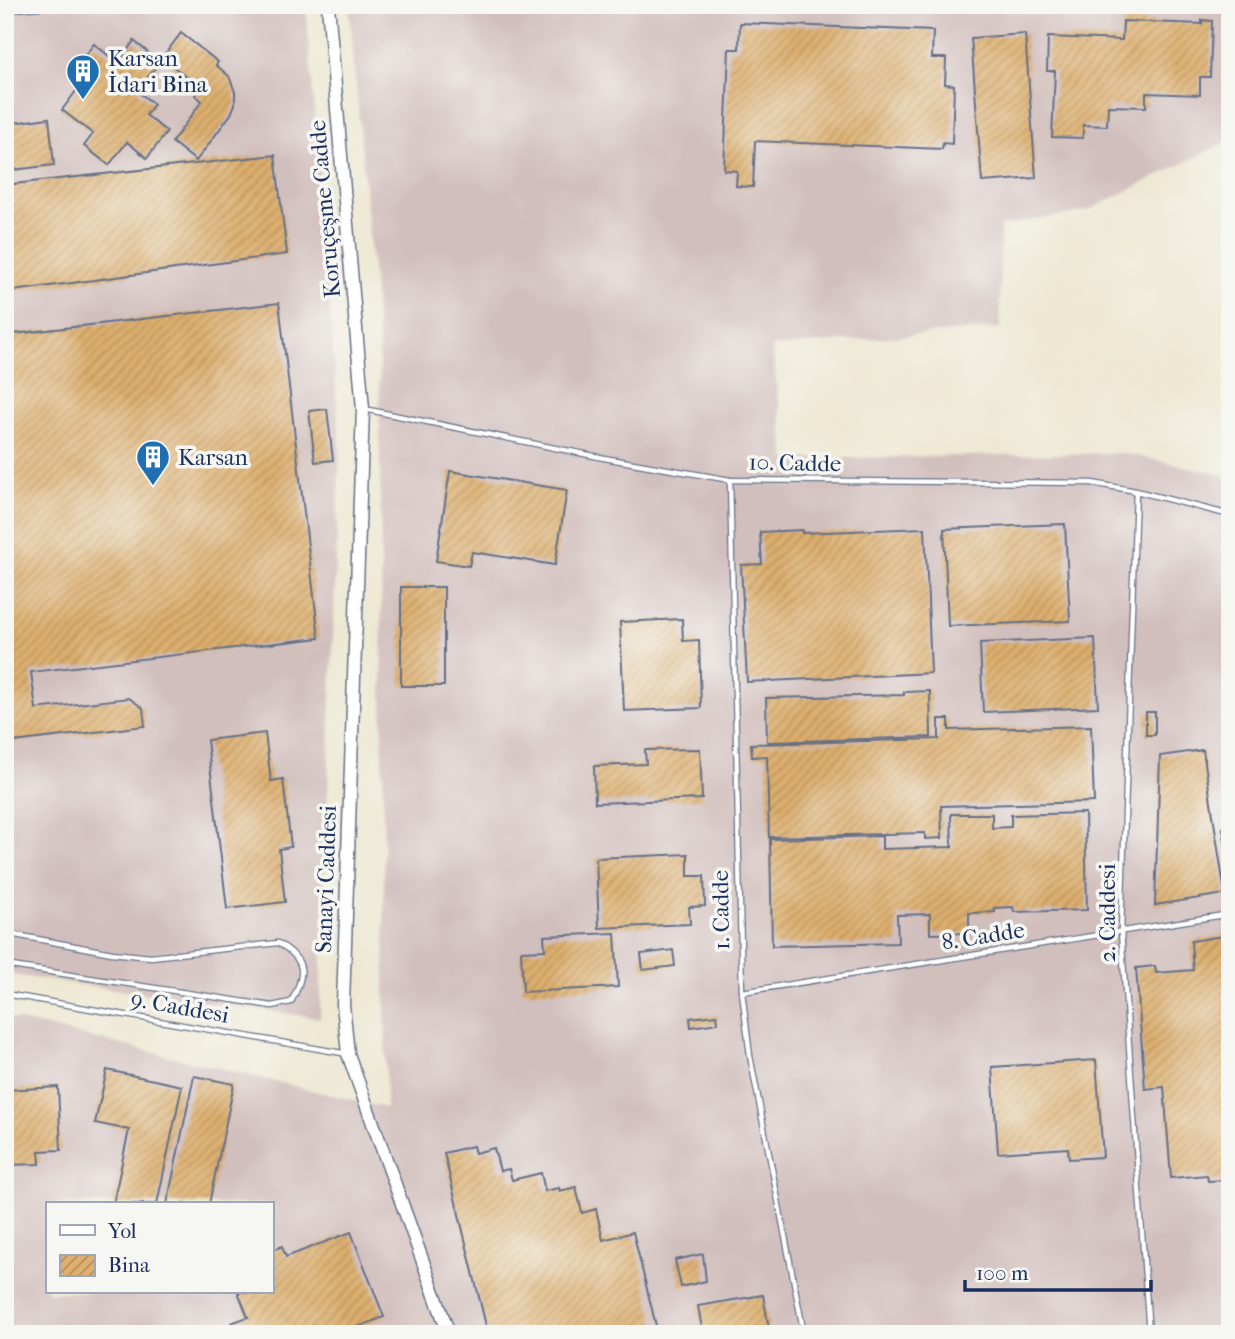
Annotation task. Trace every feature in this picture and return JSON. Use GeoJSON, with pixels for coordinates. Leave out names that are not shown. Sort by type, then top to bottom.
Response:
{"type":"FeatureCollection","features":[{"type":"Feature","properties":{"kind":"street","name":"Koruçeşme Cadde"},"geometry":{"type":"LineString","coordinates":[[328,5],[363,409]]}},
{"type":"Feature","properties":{"kind":"street","name":"Sanayi Caddesi"},"geometry":{"type":"LineString","coordinates":[[363,409],[343,1004],[348,1054],[449,1334]]}},
{"type":"Feature","properties":{"kind":"lane"},"geometry":{"type":"LineString","coordinates":[[5,10],[60,5]]}},
{"type":"Feature","properties":{"kind":"lane"},"geometry":{"type":"LineString","coordinates":[[1196,5],[1230,7]]}},
{"type":"Feature","properties":{"kind":"lane","name":"10. Cadde"},"geometry":{"type":"LineString","coordinates":[[363,409],[604,458],[730,480],[1091,483],[1136,491],[1230,515]]}},
{"type":"Feature","properties":{"kind":"lane","name":"1. Cadde"},"geometry":{"type":"LineString","coordinates":[[730,480],[742,992],[750,1056],[804,1334]]}},
{"type":"Feature","properties":{"kind":"lane","name":"2. Caddesi"},"geometry":{"type":"LineString","coordinates":[[1136,491],[1121,931],[1149,1334]]}},
{"type":"Feature","properties":{"kind":"lane","name":"8. Cadde"},"geometry":{"type":"LineString","coordinates":[[742,992],[1230,914]]}},
{"type":"Feature","properties":{"kind":"lane"},"geometry":{"type":"LineString","coordinates":[[5,933],[112,953],[151,957],[278,943],[292,951],[302,966],[300,984],[291,1002],[272,1006],[5,965]]}},
{"type":"Feature","properties":{"kind":"lane","name":"9. Caddesi"},"geometry":{"type":"LineString","coordinates":[[5,994],[348,1054]]}},
{"type":"Feature","properties":{"kind":"shaded area"},"geometry":{"type":"Polygon","coordinates":[[[5,5],[306,5],[340,442],[320,1018],[5,974],[5,5]]]}},
{"type":"Feature","properties":{"kind":"shaded area"},"geometry":{"type":"Polygon","coordinates":[[[349,5],[1230,5],[1230,140],[1087,211],[1000,226],[1000,328],[772,347],[786,459],[1124,453],[1230,476],[1230,1334],[5,1334],[5,1017],[386,1108],[379,348],[349,5]]]}},
{"type":"Feature","properties":{"kind":"building"},"geometry":{"type":"Polygon","coordinates":[[[1202,20],[1212,21],[1210,77],[1200,77],[1200,95],[1146,93],[1146,107],[1108,106],[1107,126],[1083,125],[1083,138],[1052,137],[1055,71],[1047,71],[1048,37],[1122,40],[1123,21],[1202,24],[1202,20]]]}},
{"type":"Feature","properties":{"kind":"building"},"geometry":{"type":"Polygon","coordinates":[[[740,23],[933,31],[932,58],[946,58],[945,84],[954,85],[952,144],[943,143],[942,149],[755,141],[753,187],[736,186],[737,171],[724,170],[729,49],[739,49],[740,23]]]}},
{"type":"Feature","properties":{"kind":"building","name":"Karsan İdari Bina"},"geometry":{"type":"Polygon","coordinates":[[[181,33],[218,62],[216,65],[229,76],[235,92],[235,104],[231,114],[196,161],[172,142],[202,101],[195,95],[200,87],[162,58],[181,33]]]}},
{"type":"Feature","properties":{"kind":"building"},"geometry":{"type":"Polygon","coordinates":[[[1025,34],[1036,178],[982,182],[971,38],[1025,34]]]}},
{"type":"Feature","properties":{"kind":"building","name":"Karsan İdari Bina"},"geometry":{"type":"Polygon","coordinates":[[[134,41],[160,62],[137,91],[154,104],[146,115],[167,132],[147,158],[127,142],[109,165],[84,146],[93,134],[62,110],[85,79],[74,70],[94,44],[118,63],[134,41]]]}},
{"type":"Feature","properties":{"kind":"building"},"geometry":{"type":"Polygon","coordinates":[[[49,118],[54,165],[5,171],[5,124],[49,118]]]}},
{"type":"Feature","properties":{"kind":"building"},"geometry":{"type":"Polygon","coordinates":[[[275,155],[287,254],[5,292],[5,185],[275,155]]]}},
{"type":"Feature","properties":{"kind":"building","name":"Karsan"},"geometry":{"type":"Polygon","coordinates":[[[279,303],[319,638],[31,672],[36,709],[129,698],[143,708],[145,726],[5,743],[5,335],[279,303]]]}},
{"type":"Feature","properties":{"kind":"building"},"geometry":{"type":"Polygon","coordinates":[[[327,409],[333,460],[315,462],[309,411],[327,409]]]}},
{"type":"Feature","properties":{"kind":"building"},"geometry":{"type":"Polygon","coordinates":[[[450,471],[567,490],[555,565],[472,552],[469,566],[436,561],[450,471]]]}},
{"type":"Feature","properties":{"kind":"building"},"geometry":{"type":"Polygon","coordinates":[[[1065,524],[1070,621],[948,626],[944,529],[1065,524]]]}},
{"type":"Feature","properties":{"kind":"building"},"geometry":{"type":"Polygon","coordinates":[[[925,528],[931,673],[747,682],[741,565],[762,564],[760,532],[925,528]]]}},
{"type":"Feature","properties":{"kind":"building"},"geometry":{"type":"Polygon","coordinates":[[[401,587],[444,587],[444,686],[401,686],[401,587]]]}},
{"type":"Feature","properties":{"kind":"building"},"geometry":{"type":"Polygon","coordinates":[[[682,619],[683,641],[699,640],[701,708],[624,711],[620,622],[682,619]]]}},
{"type":"Feature","properties":{"kind":"building"},"geometry":{"type":"Polygon","coordinates":[[[1095,638],[1098,707],[983,712],[980,643],[1095,638]]]}},
{"type":"Feature","properties":{"kind":"building"},"geometry":{"type":"Polygon","coordinates":[[[930,691],[931,737],[767,742],[766,698],[904,695],[904,692],[930,691]]]}},
{"type":"Feature","properties":{"kind":"building"},"geometry":{"type":"Polygon","coordinates":[[[1146,712],[1155,712],[1155,735],[1146,735],[1146,712]]]}},
{"type":"Feature","properties":{"kind":"building"},"geometry":{"type":"Polygon","coordinates":[[[939,719],[949,719],[949,730],[1091,726],[1094,802],[941,806],[942,838],[925,839],[925,833],[769,837],[767,756],[752,757],[751,744],[939,739],[939,719]]]}},
{"type":"Feature","properties":{"kind":"building"},"geometry":{"type":"Polygon","coordinates":[[[265,733],[271,781],[283,779],[291,847],[279,849],[285,902],[227,909],[207,740],[265,733]]]}},
{"type":"Feature","properties":{"kind":"building"},"geometry":{"type":"Polygon","coordinates":[[[700,749],[702,799],[595,803],[594,766],[646,764],[645,750],[700,749]]]}},
{"type":"Feature","properties":{"kind":"building"},"geometry":{"type":"Polygon","coordinates":[[[1203,750],[1225,894],[1155,905],[1160,756],[1203,750]]]}},
{"type":"Feature","properties":{"kind":"building"},"geometry":{"type":"Polygon","coordinates":[[[1085,813],[1087,910],[1014,912],[1013,907],[994,908],[995,912],[969,913],[969,933],[930,934],[930,914],[897,915],[898,943],[772,946],[770,839],[882,836],[882,849],[952,847],[951,814],[992,814],[992,828],[1011,827],[1011,815],[1085,813]]]}},
{"type":"Feature","properties":{"kind":"building"},"geometry":{"type":"Polygon","coordinates":[[[1230,827],[1230,859],[1228,859],[1223,828],[1230,827]]]}},
{"type":"Feature","properties":{"kind":"building"},"geometry":{"type":"Polygon","coordinates":[[[688,854],[688,876],[704,876],[705,906],[689,907],[690,924],[599,928],[596,858],[688,854]]]}},
{"type":"Feature","properties":{"kind":"building"},"geometry":{"type":"Polygon","coordinates":[[[615,933],[618,987],[523,992],[521,951],[545,950],[544,936],[615,933]]]}},
{"type":"Feature","properties":{"kind":"building"},"geometry":{"type":"Polygon","coordinates":[[[1230,935],[1230,1180],[1208,1181],[1207,1175],[1171,1178],[1164,1087],[1145,1089],[1136,968],[1155,966],[1156,973],[1193,970],[1191,941],[1230,935]]]}},
{"type":"Feature","properties":{"kind":"building"},"geometry":{"type":"Polygon","coordinates":[[[673,950],[675,966],[643,970],[641,954],[673,950]]]}},
{"type":"Feature","properties":{"kind":"building"},"geometry":{"type":"Polygon","coordinates":[[[717,1015],[718,1023],[691,1027],[690,1018],[717,1015]]]}},
{"type":"Feature","properties":{"kind":"building"},"geometry":{"type":"Polygon","coordinates":[[[1096,1060],[1103,1157],[1069,1159],[1068,1148],[998,1153],[992,1067],[1096,1060]]]}},
{"type":"Feature","properties":{"kind":"building"},"geometry":{"type":"Polygon","coordinates":[[[107,1070],[182,1086],[157,1202],[113,1202],[129,1130],[95,1123],[107,1070]]]}},
{"type":"Feature","properties":{"kind":"building"},"geometry":{"type":"Polygon","coordinates":[[[194,1076],[234,1084],[209,1202],[167,1202],[194,1076]]]}},
{"type":"Feature","properties":{"kind":"building"},"geometry":{"type":"Polygon","coordinates":[[[58,1087],[61,1150],[39,1151],[40,1164],[5,1165],[5,1090],[58,1087]]]}},
{"type":"Feature","properties":{"kind":"building"},"geometry":{"type":"Polygon","coordinates":[[[473,1146],[475,1153],[494,1148],[500,1171],[509,1169],[512,1180],[541,1173],[545,1191],[576,1187],[582,1213],[596,1209],[603,1240],[633,1232],[658,1334],[488,1334],[444,1153],[473,1146]]]}},
{"type":"Feature","properties":{"kind":"building"},"geometry":{"type":"Polygon","coordinates":[[[351,1232],[384,1317],[340,1334],[235,1334],[231,1323],[248,1317],[239,1294],[273,1294],[273,1250],[282,1246],[286,1257],[351,1232]]]}},
{"type":"Feature","properties":{"kind":"building"},"geometry":{"type":"Polygon","coordinates":[[[703,1254],[706,1281],[681,1287],[675,1260],[703,1254]]]}},
{"type":"Feature","properties":{"kind":"building"},"geometry":{"type":"Polygon","coordinates":[[[763,1295],[770,1334],[703,1334],[698,1306],[763,1295]]]}},
{"type":"Feature","properties":{"kind":"place","name":"Karsan İdari Bina"},"geometry":{"type":"Point","coordinates":[83,101]}},
{"type":"Feature","properties":{"kind":"place","name":"Karsan"},"geometry":{"type":"Point","coordinates":[153,487]}}]}
